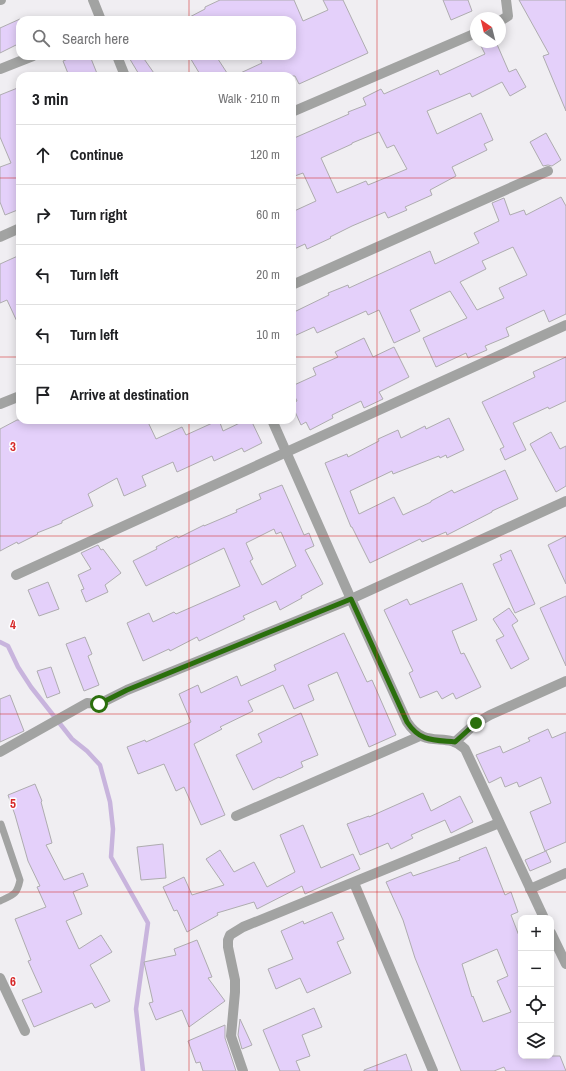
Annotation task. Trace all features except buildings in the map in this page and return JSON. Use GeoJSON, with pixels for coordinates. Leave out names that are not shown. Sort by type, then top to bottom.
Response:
{"type":"FeatureCollection","features":[{"type":"Feature","properties":{"kind":"street"},"geometry":{"type":"LineString","coordinates":[[93,0],[99,16]]}},
{"type":"Feature","properties":{"kind":"street"},"geometry":{"type":"LineString","coordinates":[[506,0],[508,16],[506,17]]}},
{"type":"Feature","properties":{"kind":"street"},"geometry":{"type":"LineString","coordinates":[[296,110],[470,36]]}},
{"type":"Feature","properties":{"kind":"street"},"geometry":{"type":"LineString","coordinates":[[0,69],[23,60]]}},
{"type":"Feature","properties":{"kind":"street"},"geometry":{"type":"LineString","coordinates":[[119,60],[123,72]]}},
{"type":"Feature","properties":{"kind":"street"},"geometry":{"type":"LineString","coordinates":[[296,283],[548,172]]}},
{"type":"Feature","properties":{"kind":"street"},"geometry":{"type":"LineString","coordinates":[[0,236],[16,230]]}},
{"type":"Feature","properties":{"kind":"street"},"geometry":{"type":"LineString","coordinates":[[16,575],[566,325]]}},
{"type":"Feature","properties":{"kind":"street"},"geometry":{"type":"LineString","coordinates":[[0,404],[16,398]]}},
{"type":"Feature","properties":{"kind":"street"},"geometry":{"type":"LineString","coordinates":[[274,424],[407,722],[412,730],[426,739],[455,742],[465,750],[543,915]]}},
{"type":"Feature","properties":{"kind":"street"},"geometry":{"type":"LineString","coordinates":[[0,752],[87,703],[99,704],[127,690],[351,599],[566,501]]}},
{"type":"Feature","properties":{"kind":"street"},"geometry":{"type":"LineString","coordinates":[[455,742],[476,723],[490,715],[566,681]]}},
{"type":"Feature","properties":{"kind":"street"},"geometry":{"type":"LineString","coordinates":[[236,816],[420,736]]}},
{"type":"Feature","properties":{"kind":"street"},"geometry":{"type":"LineString","coordinates":[[243,1071],[231,1036],[235,992],[228,947],[230,935],[243,927],[500,823]]}},
{"type":"Feature","properties":{"kind":"street"},"geometry":{"type":"LineString","coordinates":[[530,888],[566,873]]}},
{"type":"Feature","properties":{"kind":"street"},"geometry":{"type":"LineString","coordinates":[[354,883],[433,1071]]}},
{"type":"Feature","properties":{"kind":"street"},"geometry":{"type":"LineString","coordinates":[[554,939],[566,964]]}},
{"type":"Feature","properties":{"kind":"street"},"geometry":{"type":"LineString","coordinates":[[0,978],[25,1031]]}},
{"type":"Feature","properties":{"kind":"lane"},"geometry":{"type":"LineString","coordinates":[[0,901],[15,894],[19,889],[20,880],[1,824]]}},
{"type":"Feature","properties":{"kind":"waterway"},"geometry":{"type":"LineString","coordinates":[[0,642],[8,646],[18,667],[31,687],[72,739],[87,751],[100,765],[110,802],[113,829],[111,857],[148,923],[136,1009],[143,1071]]}},
{"type":"Feature","properties":{"kind":"route"},"geometry":{"type":"LineString","coordinates":[[99,704],[127,690],[351,599],[412,730],[426,739],[455,742],[476,723]]}}]}
